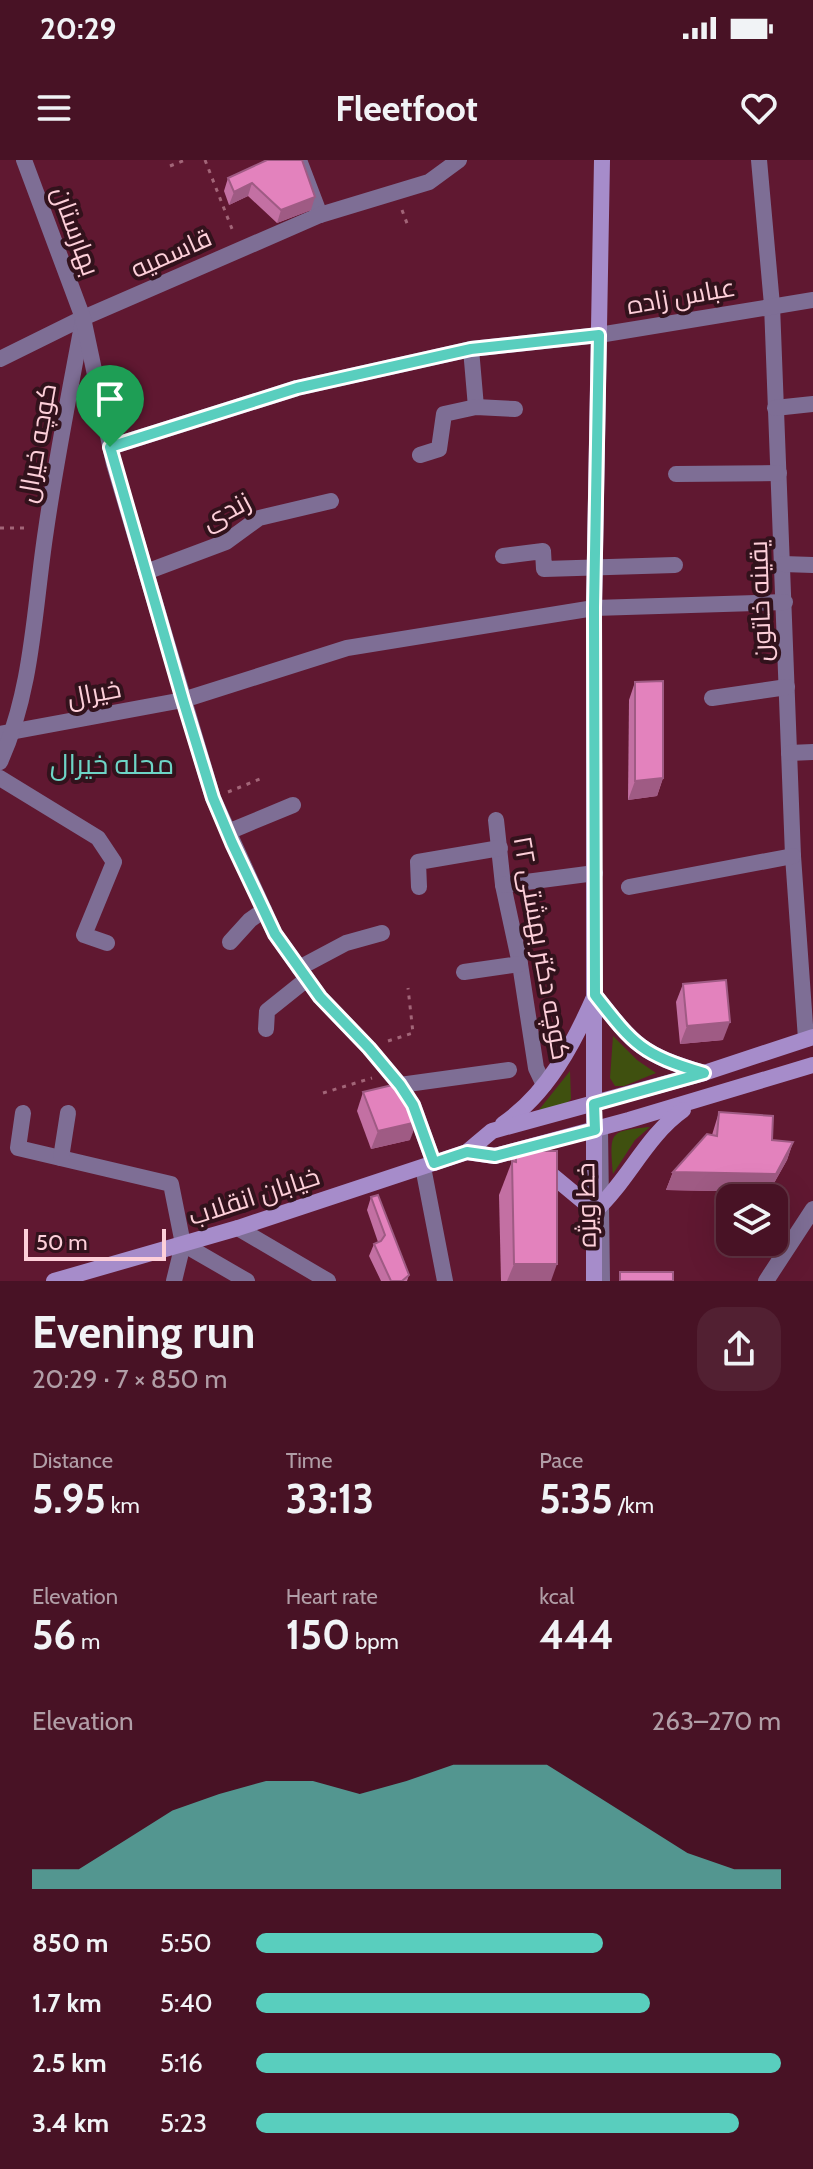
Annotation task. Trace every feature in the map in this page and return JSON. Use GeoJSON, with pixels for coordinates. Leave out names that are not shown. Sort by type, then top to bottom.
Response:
{"type":"FeatureCollection","features":[{"type":"Feature","properties":{"kind":"main road"},"geometry":{"type":"LineString","coordinates":[[594,1281],[601,1206],[600,1129],[594,1104],[594,608],[602,160]]}},
{"type":"Feature","properties":{"kind":"main road"},"geometry":{"type":"LineString","coordinates":[[595,995],[641,1049],[663,1061],[704,1073]]}},
{"type":"Feature","properties":{"kind":"main road"},"geometry":{"type":"LineString","coordinates":[[467,1152],[521,1111],[544,1085],[573,1044],[595,995]]}},
{"type":"Feature","properties":{"kind":"main road"},"geometry":{"type":"LineString","coordinates":[[492,1131],[704,1073],[810,1038]]}},
{"type":"Feature","properties":{"kind":"main road"},"geometry":{"type":"LineString","coordinates":[[495,1156],[600,1129],[813,1065]]}},
{"type":"Feature","properties":{"kind":"main road"},"geometry":{"type":"LineString","coordinates":[[601,1206],[665,1123],[694,1102]]}},
{"type":"Feature","properties":{"kind":"main road"},"geometry":{"type":"LineString","coordinates":[[467,1152],[523,1158],[549,1170],[601,1206]]}},
{"type":"Feature","properties":{"kind":"main road","name":"خیابان انقلاب"},"geometry":{"type":"LineString","coordinates":[[54,1281],[238,1228],[467,1152]]}},
{"type":"Feature","properties":{"kind":"street","name":"بهارستان"},"geometry":{"type":"LineString","coordinates":[[24,160],[83,318],[110,447],[213,798],[275,934],[320,997],[396,1079],[413,1105],[428,1165],[445,1281]]}},
{"type":"Feature","properties":{"kind":"street"},"geometry":{"type":"LineString","coordinates":[[299,160],[320,215]]}},
{"type":"Feature","properties":{"kind":"street","name":"قاسمیه"},"geometry":{"type":"LineString","coordinates":[[0,359],[83,318],[320,215],[429,182],[459,160]]}},
{"type":"Feature","properties":{"kind":"street","name":"یقینه خاتون"},"geometry":{"type":"LineString","coordinates":[[759,160],[772,305],[793,856],[810,1038]]}},
{"type":"Feature","properties":{"kind":"street","name":"عباس زاده"},"geometry":{"type":"LineString","coordinates":[[110,447],[297,388],[471,349],[599,335],[813,300]]}},
{"type":"Feature","properties":{"kind":"street","name":"کوچه خیرال"},"geometry":{"type":"LineString","coordinates":[[0,762],[7,733],[23,700],[46,528],[83,318]]}},
{"type":"Feature","properties":{"kind":"street"},"geometry":{"type":"LineString","coordinates":[[471,349],[476,407]]}},
{"type":"Feature","properties":{"kind":"street"},"geometry":{"type":"LineString","coordinates":[[775,408],[813,404]]}},
{"type":"Feature","properties":{"kind":"street"},"geometry":{"type":"LineString","coordinates":[[420,455],[439,449],[444,414],[476,407],[515,409]]}},
{"type":"Feature","properties":{"kind":"street"},"geometry":{"type":"LineString","coordinates":[[676,474],[779,473]]}},
{"type":"Feature","properties":{"kind":"street","name":"زندی"},"geometry":{"type":"LineString","coordinates":[[146,572],[226,542],[259,518],[331,501]]}},
{"type":"Feature","properties":{"kind":"street"},"geometry":{"type":"LineString","coordinates":[[503,556],[543,551],[544,569],[675,565]]}},
{"type":"Feature","properties":{"kind":"street"},"geometry":{"type":"LineString","coordinates":[[783,564],[813,565]]}},
{"type":"Feature","properties":{"kind":"street","name":"خیرال"},"geometry":{"type":"LineString","coordinates":[[7,733],[183,700],[347,648],[594,608],[785,602]]}},
{"type":"Feature","properties":{"kind":"street"},"geometry":{"type":"LineString","coordinates":[[712,698],[787,687]]}},
{"type":"Feature","properties":{"kind":"street"},"geometry":{"type":"LineString","coordinates":[[789,753],[813,752]]}},
{"type":"Feature","properties":{"kind":"street"},"geometry":{"type":"LineString","coordinates":[[0,778],[98,838],[114,862],[84,935],[107,943]]}},
{"type":"Feature","properties":{"kind":"street"},"geometry":{"type":"LineString","coordinates":[[228,832],[293,805]]}},
{"type":"Feature","properties":{"kind":"street","name":"کوچه دکتر بهشتی ۲۲"},"geometry":{"type":"LineString","coordinates":[[496,820],[503,885],[520,964],[536,1068],[544,1085]]}},
{"type":"Feature","properties":{"kind":"street"},"geometry":{"type":"LineString","coordinates":[[419,887],[418,862],[500,848]]}},
{"type":"Feature","properties":{"kind":"street"},"geometry":{"type":"LineString","coordinates":[[629,887],[793,856]]}},
{"type":"Feature","properties":{"kind":"street"},"geometry":{"type":"LineString","coordinates":[[503,885],[595,873]]}},
{"type":"Feature","properties":{"kind":"street"},"geometry":{"type":"LineString","coordinates":[[230,942],[264,910]]}},
{"type":"Feature","properties":{"kind":"street"},"geometry":{"type":"LineString","coordinates":[[266,1029],[267,1011],[303,973],[346,943],[382,933]]}},
{"type":"Feature","properties":{"kind":"street"},"geometry":{"type":"LineString","coordinates":[[464,972],[520,964]]}},
{"type":"Feature","properties":{"kind":"street"},"geometry":{"type":"LineString","coordinates":[[396,1079],[509,1070]]}},
{"type":"Feature","properties":{"kind":"street"},"geometry":{"type":"LineString","coordinates":[[23,1113],[18,1148],[171,1184],[183,1244],[174,1281]]}},
{"type":"Feature","properties":{"kind":"street"},"geometry":{"type":"LineString","coordinates":[[61,1158],[68,1113]]}},
{"type":"Feature","properties":{"kind":"street"},"geometry":{"type":"LineString","coordinates":[[766,1281],[813,1209]]}},
{"type":"Feature","properties":{"kind":"street"},"geometry":{"type":"LineString","coordinates":[[238,1228],[328,1281]]}},
{"type":"Feature","properties":{"kind":"street"},"geometry":{"type":"LineString","coordinates":[[183,1244],[247,1281]]}},
{"type":"Feature","properties":{"kind":"lane","name":"خط ویژه"},"geometry":{"type":"LineString","coordinates":[[601,1206],[606,1281]]}},
{"type":"Feature","properties":{"kind":"path"},"geometry":{"type":"LineString","coordinates":[[170,166],[185,160]]}},
{"type":"Feature","properties":{"kind":"path"},"geometry":{"type":"LineString","coordinates":[[205,160],[240,249]]}},
{"type":"Feature","properties":{"kind":"path"},"geometry":{"type":"LineString","coordinates":[[0,528],[46,528]]}},
{"type":"Feature","properties":{"kind":"path"},"geometry":{"type":"LineString","coordinates":[[213,798],[265,777]]}},
{"type":"Feature","properties":{"kind":"path"},"geometry":{"type":"LineString","coordinates":[[369,1048],[413,1033],[408,988]]}},
{"type":"Feature","properties":{"kind":"path"},"geometry":{"type":"LineString","coordinates":[[323,1093],[396,1079]]}},
{"type":"Feature","properties":{"kind":"green space"},"geometry":{"type":"Polygon","coordinates":[[[613,1036],[637,1060],[656,1073],[624,1086],[615,1086],[610,1078],[613,1036]]]}},
{"type":"Feature","properties":{"kind":"green space"},"geometry":{"type":"Polygon","coordinates":[[[570,1071],[571,1099],[563,1107],[538,1111],[570,1071]]]}},
{"type":"Feature","properties":{"kind":"green space"},"geometry":{"type":"Polygon","coordinates":[[[650,1127],[635,1140],[613,1174],[612,1142],[615,1136],[626,1130],[650,1127]]]}},
{"type":"Feature","properties":{"kind":"building"},"geometry":{"type":"Polygon","coordinates":[[[267,160],[302,160],[315,197],[281,210],[252,183],[234,192],[228,178],[267,160]]]}},
{"type":"Feature","properties":{"kind":"building"},"geometry":{"type":"Polygon","coordinates":[[[663,681],[663,778],[635,781],[635,682],[663,681]]]}},
{"type":"Feature","properties":{"kind":"building"},"geometry":{"type":"Polygon","coordinates":[[[726,980],[730,1022],[687,1026],[683,984],[726,980]]]}},
{"type":"Feature","properties":{"kind":"building"},"geometry":{"type":"Polygon","coordinates":[[[401,1083],[417,1122],[378,1131],[363,1092],[401,1083]]]}},
{"type":"Feature","properties":{"kind":"building"},"geometry":{"type":"Polygon","coordinates":[[[719,1112],[773,1116],[772,1140],[793,1142],[776,1174],[673,1172],[707,1134],[717,1136],[719,1112]]]}},
{"type":"Feature","properties":{"kind":"building"},"geometry":{"type":"Polygon","coordinates":[[[516,1151],[557,1151],[557,1264],[514,1264],[512,1161],[516,1162],[516,1151]]]}},
{"type":"Feature","properties":{"kind":"building"},"geometry":{"type":"Polygon","coordinates":[[[378,1195],[409,1275],[402,1281],[391,1281],[374,1244],[385,1235],[371,1197],[378,1195]]]}},
{"type":"Feature","properties":{"kind":"building"},"geometry":{"type":"Polygon","coordinates":[[[620,1272],[673,1272],[673,1281],[620,1281],[620,1272]]]}},
{"type":"Feature","properties":{"kind":"district","name":"محله خیرال"},"geometry":{"type":"Point","coordinates":[112,764]}},
{"type":"Feature","properties":{"kind":"route"},"geometry":{"type":"LineString","coordinates":[[599,335],[594,608],[595,995],[641,1049],[663,1061],[704,1073],[594,1104],[595,1130],[495,1156],[467,1152],[434,1163],[413,1105],[391,1073],[320,997],[275,934],[232,843],[213,798],[110,447],[297,388],[471,349],[599,335]]}}]}
